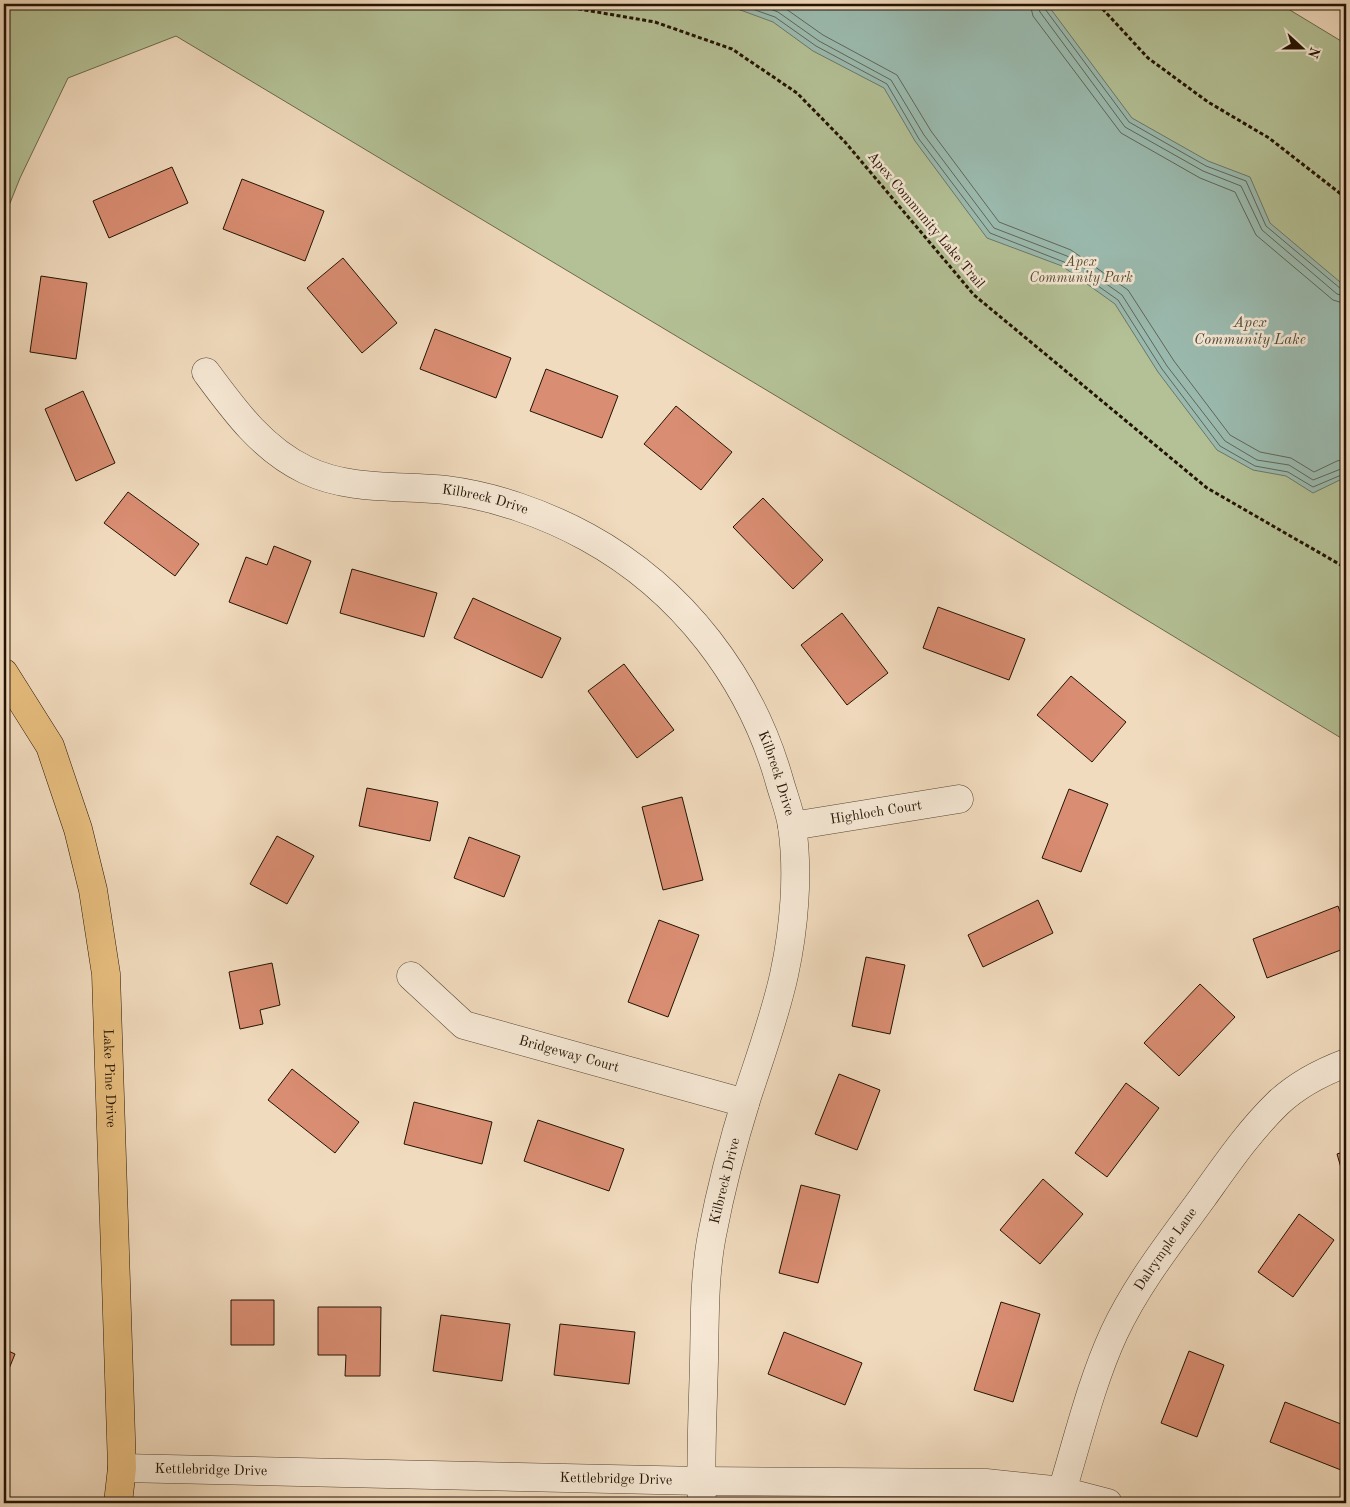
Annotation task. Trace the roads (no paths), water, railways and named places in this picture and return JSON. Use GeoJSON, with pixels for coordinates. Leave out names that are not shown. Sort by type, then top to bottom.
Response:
{"type":"FeatureCollection","features":[{"type":"Feature","properties":{"kind":"main road","name":"Lake Pine Drive"},"geometry":{"type":"LineString","coordinates":[[4,673],[50,746],[78,829],[93,890],[106,974],[122,1468],[118,1503]]}},
{"type":"Feature","properties":{"kind":"street","name":"Kilbreck Drive"},"geometry":{"type":"LineString","coordinates":[[206,372],[240,418],[257,436],[305,470],[336,481],[447,490],[519,508],[587,537],[643,573],[691,620],[731,670],[762,732],[776,767],[792,826],[794,877],[792,924],[784,974],[745,1103],[714,1228],[706,1282],[702,1492]]}},
{"type":"Feature","properties":{"kind":"street","name":"Highloch Court"},"geometry":{"type":"LineString","coordinates":[[792,826],[959,799]]}},
{"type":"Feature","properties":{"kind":"street","name":"Bridgeway Court"},"geometry":{"type":"LineString","coordinates":[[411,976],[464,1025],[745,1103]]}},
{"type":"Feature","properties":{"kind":"street","name":"Dalrymple Lane"},"geometry":{"type":"LineString","coordinates":[[1062,1491],[1104,1359],[1114,1334],[1141,1284],[1230,1160],[1261,1121],[1279,1102],[1301,1085],[1327,1070],[1346,1064]]}},
{"type":"Feature","properties":{"kind":"street","name":"Kettlebridge Drive"},"geometry":{"type":"LineString","coordinates":[[122,1468],[702,1492],[986,1483],[1062,1491],[1108,1503]]}},
{"type":"Feature","properties":{"kind":"water","name":"Apex Community Lake"},"geometry":{"type":"Polygon","coordinates":[[[724,4],[1047,4],[1132,118],[1208,161],[1250,177],[1270,223],[1346,287],[1346,477],[1313,493],[1286,476],[1253,470],[1217,450],[1158,372],[1115,304],[1062,266],[987,238],[915,141],[884,88],[813,51],[773,22],[724,4]]]}},
{"type":"Feature","properties":{"kind":"park label","name":"Apex Community Park"},"geometry":{"type":"Point","coordinates":[1081,270]}}]}
